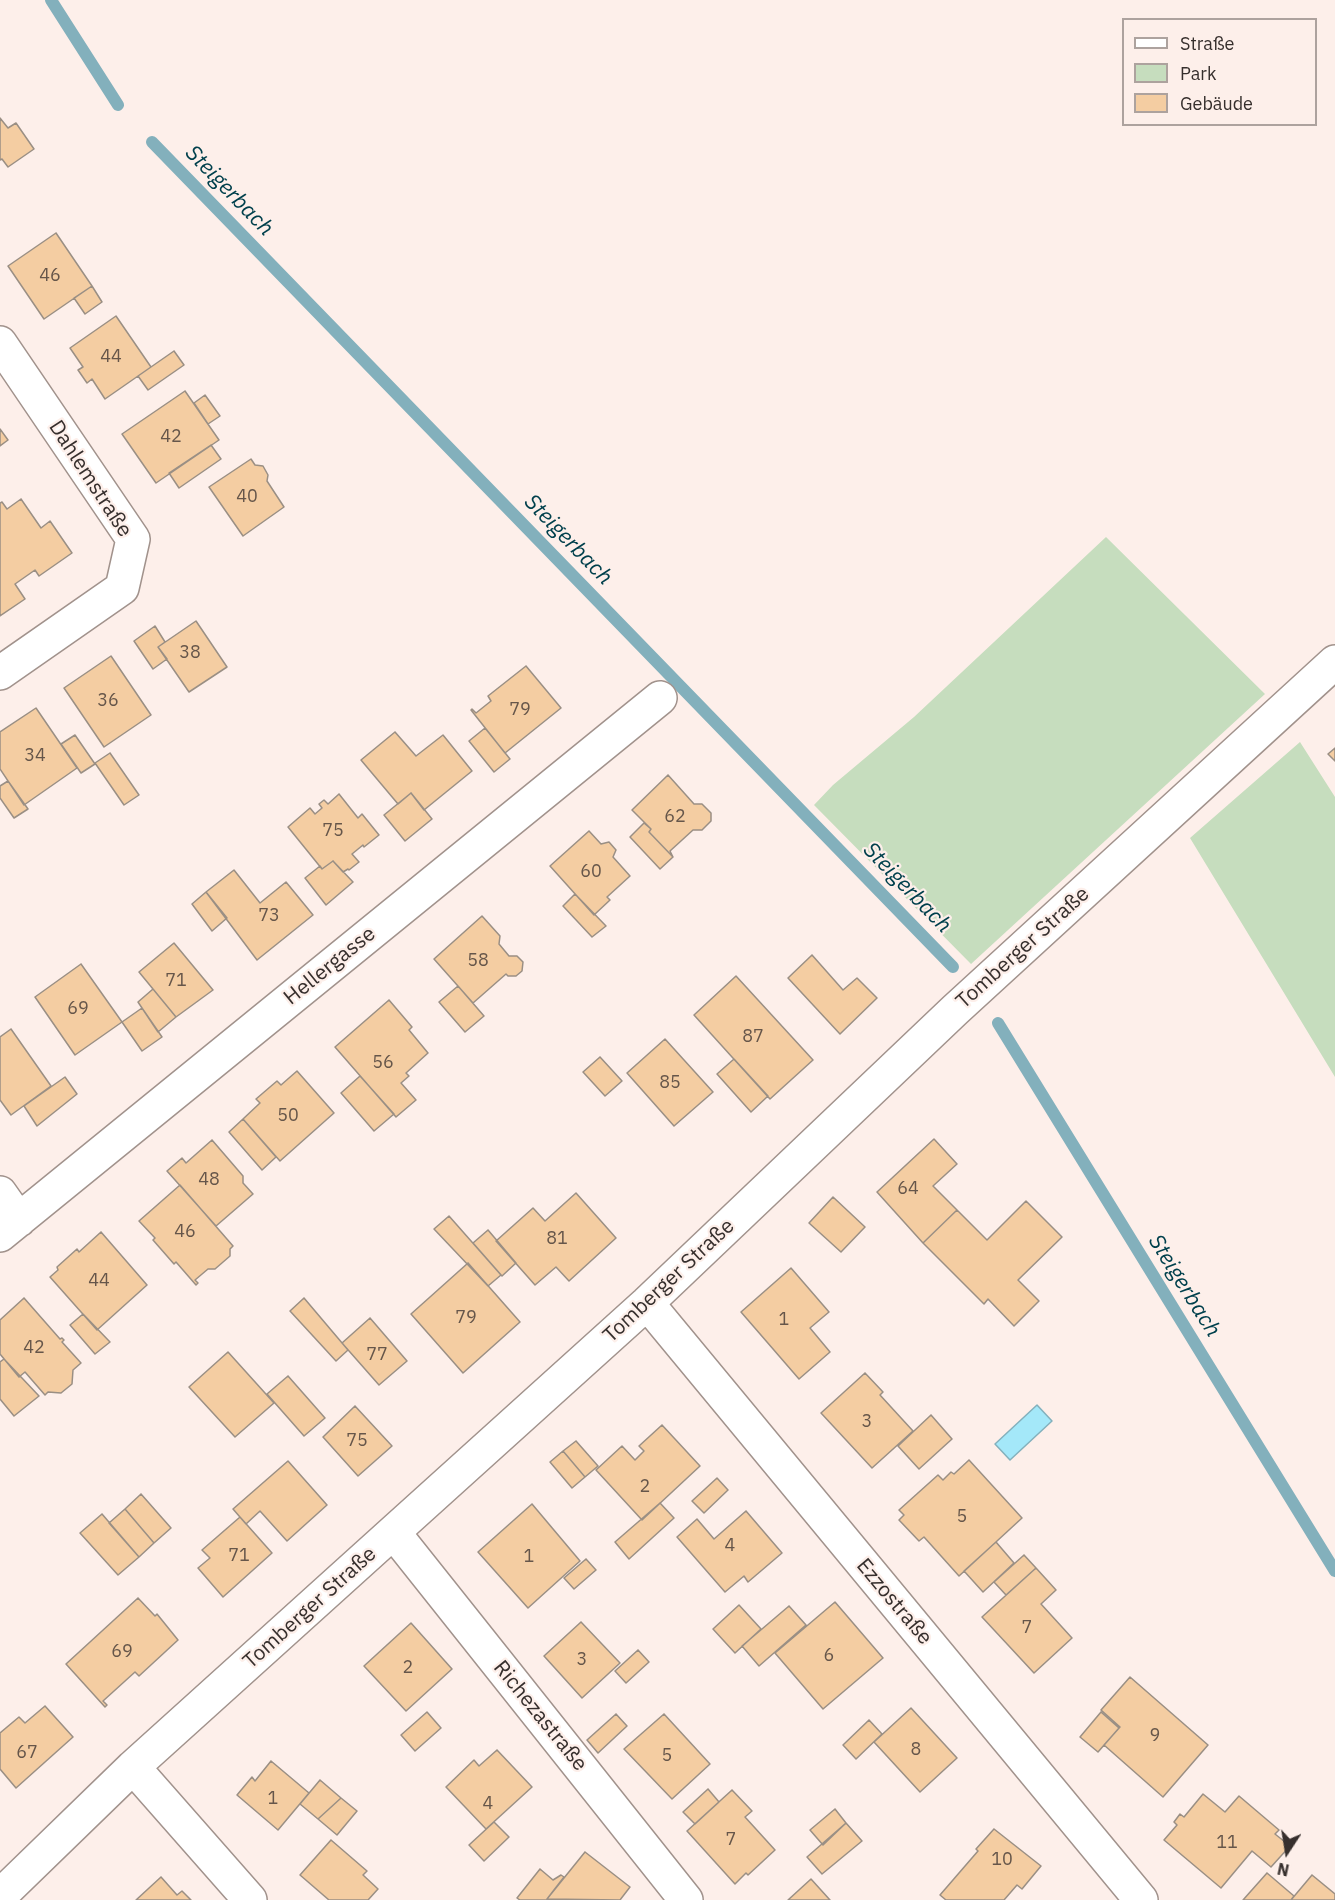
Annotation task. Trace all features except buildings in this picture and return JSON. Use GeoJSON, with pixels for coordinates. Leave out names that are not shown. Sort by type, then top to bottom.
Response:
{"type":"FeatureCollection","features":[{"type":"Feature","properties":{"kind":"street","name":"Dahlemstraße"},"geometry":{"type":"LineString","coordinates":[[0,343],[133,539],[122,588],[0,673]]}},
{"type":"Feature","properties":{"kind":"street","name":"Tomberger Straße"},"geometry":{"type":"LineString","coordinates":[[0,1896],[133,1767],[647,1303],[955,1010],[1335,662]]}},
{"type":"Feature","properties":{"kind":"street","name":"Hellergasse"},"geometry":{"type":"LineString","coordinates":[[9,1227],[660,698]]}},
{"type":"Feature","properties":{"kind":"street"},"geometry":{"type":"LineString","coordinates":[[0,1193],[9,1227]]}},
{"type":"Feature","properties":{"kind":"street","name":"Ezzostraße"},"geometry":{"type":"LineString","coordinates":[[647,1303],[1141,1900]]}},
{"type":"Feature","properties":{"kind":"street","name":"Richezastraße"},"geometry":{"type":"LineString","coordinates":[[394,1533],[686,1900]]}},
{"type":"Feature","properties":{"kind":"street"},"geometry":{"type":"LineString","coordinates":[[133,1767],[250,1900]]}},
{"type":"Feature","properties":{"kind":"green space"},"geometry":{"type":"Polygon","coordinates":[[[1106,537],[1265,694],[971,964],[814,805],[833,785],[914,717],[1106,537]]]}},
{"type":"Feature","properties":{"kind":"green space"},"geometry":{"type":"Polygon","coordinates":[[[1300,742],[1335,797],[1335,1077],[1190,838],[1300,742]]]}},
{"type":"Feature","properties":{"kind":"water"},"geometry":{"type":"Polygon","coordinates":[[[1037,1405],[1052,1421],[1010,1460],[995,1444],[1037,1405]]]}},
{"type":"Feature","properties":{"kind":"waterway","name":"Steigerbach"},"geometry":{"type":"LineString","coordinates":[[51,0],[118,105]]}},
{"type":"Feature","properties":{"kind":"waterway","name":"Steigerbach"},"geometry":{"type":"LineString","coordinates":[[152,142],[953,967]]}},
{"type":"Feature","properties":{"kind":"waterway","name":"Steigerbach"},"geometry":{"type":"LineString","coordinates":[[998,1023],[1335,1571]]}}]}
